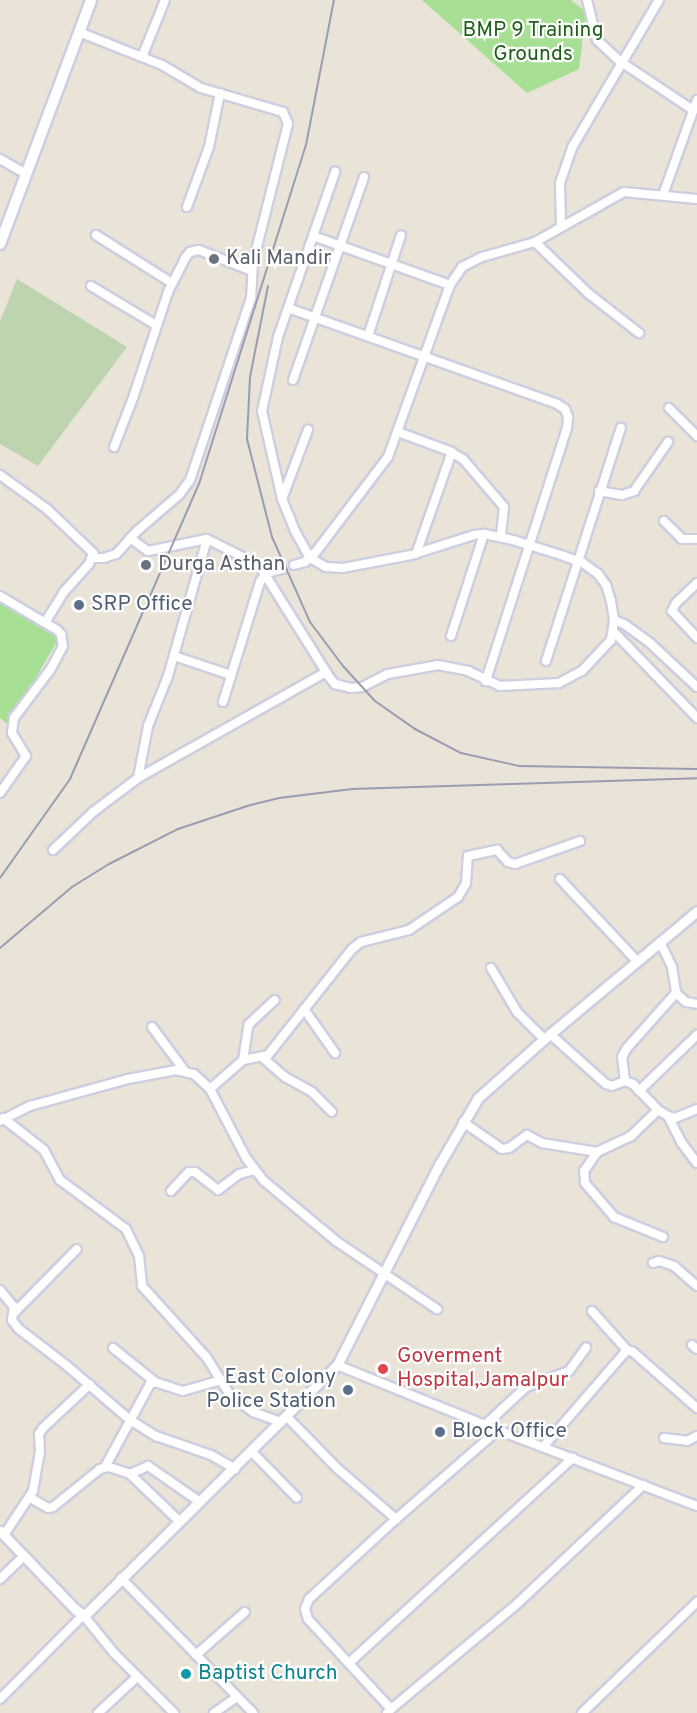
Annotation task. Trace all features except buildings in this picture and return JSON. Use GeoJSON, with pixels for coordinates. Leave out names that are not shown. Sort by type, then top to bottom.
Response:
{"type":"FeatureCollection","features":[{"type":"Feature","properties":{"kind":"main road"},"geometry":{"type":"LineString","coordinates":[[0,244],[91,0]]}},
{"type":"Feature","properties":{"kind":"street"},"geometry":{"type":"LineString","coordinates":[[142,57],[165,0]]}},
{"type":"Feature","properties":{"kind":"street"},"geometry":{"type":"LineString","coordinates":[[587,0],[597,40],[621,62],[693,110]]}},
{"type":"Feature","properties":{"kind":"street"},"geometry":{"type":"LineString","coordinates":[[561,227],[560,197],[564,170],[573,146],[659,0]]}},
{"type":"Feature","properties":{"kind":"street"},"geometry":{"type":"LineString","coordinates":[[45,623],[64,592],[93,558],[104,558],[116,554],[130,538],[180,494],[190,480],[251,298],[252,272],[288,124],[287,118],[275,109],[195,85],[179,73],[79,32]]}},
{"type":"Feature","properties":{"kind":"street"},"geometry":{"type":"LineString","coordinates":[[187,207],[206,156],[220,93]]}},
{"type":"Feature","properties":{"kind":"street"},"geometry":{"type":"LineString","coordinates":[[663,195],[697,100]]}},
{"type":"Feature","properties":{"kind":"street"},"geometry":{"type":"LineString","coordinates":[[0,159],[26,174]]}},
{"type":"Feature","properties":{"kind":"street"},"geometry":{"type":"LineString","coordinates":[[130,538],[148,551],[207,539],[250,559],[266,573],[335,684],[351,688],[362,687],[388,674],[438,665],[468,671],[500,686],[559,683],[582,671],[604,649],[614,632],[611,601],[602,579],[592,568],[531,545],[501,537],[484,534],[417,554],[343,568],[326,567],[310,558],[295,531],[282,499],[262,411],[278,337],[335,172]]}},
{"type":"Feature","properties":{"kind":"street"},"geometry":{"type":"LineString","coordinates":[[293,380],[364,177]]}},
{"type":"Feature","properties":{"kind":"street"},"geometry":{"type":"LineString","coordinates":[[294,565],[310,558],[380,471],[398,432],[450,285],[462,267],[472,260],[535,242],[624,192],[697,199]]}},
{"type":"Feature","properties":{"kind":"street"},"geometry":{"type":"LineString","coordinates":[[96,235],[172,283]]}},
{"type":"Feature","properties":{"kind":"street"},"geometry":{"type":"LineString","coordinates":[[368,336],[401,235]]}},
{"type":"Feature","properties":{"kind":"street"},"geometry":{"type":"LineString","coordinates":[[314,236],[450,285]]}},
{"type":"Feature","properties":{"kind":"street"},"geometry":{"type":"LineString","coordinates":[[535,242],[588,293],[639,333]]}},
{"type":"Feature","properties":{"kind":"street"},"geometry":{"type":"LineString","coordinates":[[114,447],[133,398],[156,325],[172,283],[185,258],[194,251],[252,272]]}},
{"type":"Feature","properties":{"kind":"street"},"geometry":{"type":"LineString","coordinates":[[91,286],[156,325]]}},
{"type":"Feature","properties":{"kind":"street"},"geometry":{"type":"LineString","coordinates":[[288,308],[565,409],[568,417],[567,428],[486,681]]}},
{"type":"Feature","properties":{"kind":"street"},"geometry":{"type":"LineString","coordinates":[[669,408],[697,436]]}},
{"type":"Feature","properties":{"kind":"street"},"geometry":{"type":"LineString","coordinates":[[546,661],[576,561],[621,428]]}},
{"type":"Feature","properties":{"kind":"street"},"geometry":{"type":"LineString","coordinates":[[282,499],[308,430]]}},
{"type":"Feature","properties":{"kind":"street"},"geometry":{"type":"LineString","coordinates":[[398,432],[452,452],[463,459],[504,507],[501,537]]}},
{"type":"Feature","properties":{"kind":"street"},"geometry":{"type":"LineString","coordinates":[[599,491],[622,495],[634,491],[668,442]]}},
{"type":"Feature","properties":{"kind":"street"},"geometry":{"type":"LineString","coordinates":[[417,554],[452,452]]}},
{"type":"Feature","properties":{"kind":"street"},"geometry":{"type":"LineString","coordinates":[[0,475],[47,509],[91,548],[93,558]]}},
{"type":"Feature","properties":{"kind":"street"},"geometry":{"type":"LineString","coordinates":[[664,521],[682,539],[697,538]]}},
{"type":"Feature","properties":{"kind":"street"},"geometry":{"type":"LineString","coordinates":[[451,636],[484,534]]}},
{"type":"Feature","properties":{"kind":"street"},"geometry":{"type":"LineString","coordinates":[[138,778],[148,726],[174,656],[207,539]]}},
{"type":"Feature","properties":{"kind":"street"},"geometry":{"type":"LineString","coordinates":[[223,702],[257,590],[266,573],[282,569]]}},
{"type":"Feature","properties":{"kind":"street"},"geometry":{"type":"LineString","coordinates":[[697,583],[676,603],[672,611],[697,638]]}},
{"type":"Feature","properties":{"kind":"street"},"geometry":{"type":"LineString","coordinates":[[0,596],[62,634],[63,646],[50,670],[14,718],[12,733],[26,756],[0,793]]}},
{"type":"Feature","properties":{"kind":"street"},"geometry":{"type":"LineString","coordinates":[[614,620],[624,624],[650,643],[697,687]]}},
{"type":"Feature","properties":{"kind":"street"},"geometry":{"type":"LineString","coordinates":[[614,632],[697,718]]}},
{"type":"Feature","properties":{"kind":"street"},"geometry":{"type":"LineString","coordinates":[[174,656],[231,675]]}},
{"type":"Feature","properties":{"kind":"street"},"geometry":{"type":"LineString","coordinates":[[53,850],[93,812],[138,778],[326,672]]}},
{"type":"Feature","properties":{"kind":"street"},"geometry":{"type":"LineString","coordinates":[[262,1058],[273,1050],[341,960],[356,945],[409,930],[458,897],[466,883],[468,855],[497,850],[508,862],[515,864],[579,841]]}},
{"type":"Feature","properties":{"kind":"street"},"geometry":{"type":"LineString","coordinates":[[560,879],[637,961]]}},
{"type":"Feature","properties":{"kind":"street"},"geometry":{"type":"LineString","coordinates":[[0,1699],[252,1452],[337,1365],[463,1122],[486,1090],[697,911]]}},
{"type":"Feature","properties":{"kind":"street"},"geometry":{"type":"LineString","coordinates":[[660,942],[672,967],[676,993],[686,1002],[697,1004]]}},
{"type":"Feature","properties":{"kind":"street"},"geometry":{"type":"LineString","coordinates":[[491,968],[517,1012],[606,1084],[612,1086],[625,1081]]}},
{"type":"Feature","properties":{"kind":"street"},"geometry":{"type":"LineString","coordinates":[[676,993],[627,1047],[622,1064],[625,1081],[668,1116],[675,1118],[697,1110]]}},
{"type":"Feature","properties":{"kind":"street"},"geometry":{"type":"LineString","coordinates":[[243,1060],[249,1024],[275,1000]]}},
{"type":"Feature","properties":{"kind":"street"},"geometry":{"type":"LineString","coordinates":[[304,1009],[334,1053]]}},
{"type":"Feature","properties":{"kind":"street"},"geometry":{"type":"LineString","coordinates":[[152,1027],[184,1070],[201,1078],[210,1089],[246,1158],[284,1200],[336,1241],[437,1309]]}},
{"type":"Feature","properties":{"kind":"street"},"geometry":{"type":"LineString","coordinates":[[639,1091],[697,1035]]}},
{"type":"Feature","properties":{"kind":"street"},"geometry":{"type":"LineString","coordinates":[[210,1089],[243,1060],[251,1057],[262,1058],[285,1077],[312,1092],[332,1112]]}},
{"type":"Feature","properties":{"kind":"street"},"geometry":{"type":"LineString","coordinates":[[184,1070],[117,1082],[30,1106],[2,1120],[44,1150],[60,1180],[126,1229],[139,1256],[142,1286],[207,1358],[221,1380],[241,1404],[284,1419],[396,1519]]}},
{"type":"Feature","properties":{"kind":"street"},"geometry":{"type":"LineString","coordinates":[[658,1110],[631,1136],[597,1152],[584,1171],[585,1182],[614,1217],[663,1237]]}},
{"type":"Feature","properties":{"kind":"street"},"geometry":{"type":"LineString","coordinates":[[668,1116],[681,1142],[697,1163]]}},
{"type":"Feature","properties":{"kind":"street"},"geometry":{"type":"LineString","coordinates":[[463,1122],[502,1149],[509,1148],[527,1135],[542,1143],[597,1152]]}},
{"type":"Feature","properties":{"kind":"street"},"geometry":{"type":"LineString","coordinates":[[171,1191],[189,1172],[195,1172],[218,1190],[239,1174],[255,1170]]}},
{"type":"Feature","properties":{"kind":"street"},"geometry":{"type":"LineString","coordinates":[[77,1249],[15,1312],[12,1320],[19,1329],[90,1384],[130,1420],[156,1436],[211,1455],[235,1468]]}},
{"type":"Feature","properties":{"kind":"street"},"geometry":{"type":"LineString","coordinates":[[653,1263],[659,1261],[674,1266],[697,1286]]}},
{"type":"Feature","properties":{"kind":"street"},"geometry":{"type":"LineString","coordinates":[[0,1290],[14,1307],[15,1312]]}},
{"type":"Feature","properties":{"kind":"street"},"geometry":{"type":"LineString","coordinates":[[592,1311],[627,1350],[633,1352],[697,1408]]}},
{"type":"Feature","properties":{"kind":"street"},"geometry":{"type":"LineString","coordinates":[[113,1348],[155,1382],[183,1391],[221,1380]]}},
{"type":"Feature","properties":{"kind":"street"},"geometry":{"type":"LineString","coordinates":[[485,1425],[526,1387],[569,1371],[586,1348]]}},
{"type":"Feature","properties":{"kind":"street"},"geometry":{"type":"LineString","coordinates":[[543,1447],[627,1350]]}},
{"type":"Feature","properties":{"kind":"street"},"geometry":{"type":"LineString","coordinates":[[337,1365],[485,1425],[697,1506]]}},
{"type":"Feature","properties":{"kind":"street"},"geometry":{"type":"LineString","coordinates":[[29,1497],[48,1508],[53,1507],[105,1467],[146,1388],[155,1382]]}},
{"type":"Feature","properties":{"kind":"street"},"geometry":{"type":"LineString","coordinates":[[90,1384],[49,1420],[39,1434],[40,1452],[36,1480],[29,1497],[2,1533],[83,1616],[137,1677],[174,1713]]}},
{"type":"Feature","properties":{"kind":"street"},"geometry":{"type":"LineString","coordinates":[[498,1430],[396,1519],[307,1604],[305,1609],[308,1619],[389,1711],[518,1603],[643,1485]]}},
{"type":"Feature","properties":{"kind":"street"},"geometry":{"type":"LineString","coordinates":[[664,1438],[695,1440]]}},
{"type":"Feature","properties":{"kind":"street"},"geometry":{"type":"LineString","coordinates":[[252,1452],[297,1498]]}},
{"type":"Feature","properties":{"kind":"street"},"geometry":{"type":"LineString","coordinates":[[349,1663],[573,1458]]}},
{"type":"Feature","properties":{"kind":"street"},"geometry":{"type":"LineString","coordinates":[[130,1474],[148,1466],[200,1502]]}},
{"type":"Feature","properties":{"kind":"street"},"geometry":{"type":"LineString","coordinates":[[105,1467],[130,1474],[180,1522]]}},
{"type":"Feature","properties":{"kind":"street"},"geometry":{"type":"LineString","coordinates":[[0,1579],[24,1556]]}},
{"type":"Feature","properties":{"kind":"street"},"geometry":{"type":"LineString","coordinates":[[121,1578],[253,1713]]}},
{"type":"Feature","properties":{"kind":"street"},"geometry":{"type":"LineString","coordinates":[[582,1713],[697,1602]]}},
{"type":"Feature","properties":{"kind":"street"},"geometry":{"type":"LineString","coordinates":[[196,1655],[245,1612]]}},
{"type":"Feature","properties":{"kind":"street"},"geometry":{"type":"LineString","coordinates":[[98,1713],[137,1677]]}},
{"type":"Feature","properties":{"kind":"street"},"geometry":{"type":"LineString","coordinates":[[214,1713],[237,1696]]}},
{"type":"Feature","properties":{"kind":"green space","name":"BMP 9 Training Grounds"},"geometry":{"type":"Polygon","coordinates":[[[422,0],[571,0],[586,12],[579,69],[527,93],[422,0]]]}},
{"type":"Feature","properties":{"kind":"green space"},"geometry":{"type":"Polygon","coordinates":[[[17,279],[127,347],[38,466],[0,444],[0,321],[17,279]]]}},
{"type":"Feature","properties":{"kind":"green space"},"geometry":{"type":"Polygon","coordinates":[[[0,594],[61,634],[9,725],[0,718],[0,594]]]}},
{"type":"Feature","properties":{"kind":"railway"},"geometry":{"type":"LineString","coordinates":[[0,878],[70,779],[199,484],[306,145],[334,0]]}},
{"type":"Feature","properties":{"kind":"railway"},"geometry":{"type":"LineString","coordinates":[[268,286],[250,377],[247,439],[272,537],[310,622],[343,666],[375,701],[415,729],[461,753],[519,766],[697,769]]}},
{"type":"Feature","properties":{"kind":"railway"},"geometry":{"type":"LineString","coordinates":[[0,948],[72,887],[109,864],[178,829],[279,798],[352,789],[697,778]]}},
{"type":"Feature","properties":{"kind":"place","name":"Kali Mandir"},"geometry":{"type":"Point","coordinates":[214,259]}},
{"type":"Feature","properties":{"kind":"place","name":"Durga Asthan"},"geometry":{"type":"Point","coordinates":[146,565]}},
{"type":"Feature","properties":{"kind":"place","name":"SRP Office"},"geometry":{"type":"Point","coordinates":[79,605]}},
{"type":"Feature","properties":{"kind":"place","name":"Goverment Hospital,Jamalpur"},"geometry":{"type":"Point","coordinates":[383,1369]}},
{"type":"Feature","properties":{"kind":"place","name":"East Colony Police Station"},"geometry":{"type":"Point","coordinates":[348,1390]}},
{"type":"Feature","properties":{"kind":"place","name":"Block Office"},"geometry":{"type":"Point","coordinates":[440,1432]}},
{"type":"Feature","properties":{"kind":"place","name":"Baptist Church"},"geometry":{"type":"Point","coordinates":[186,1674]}}]}
